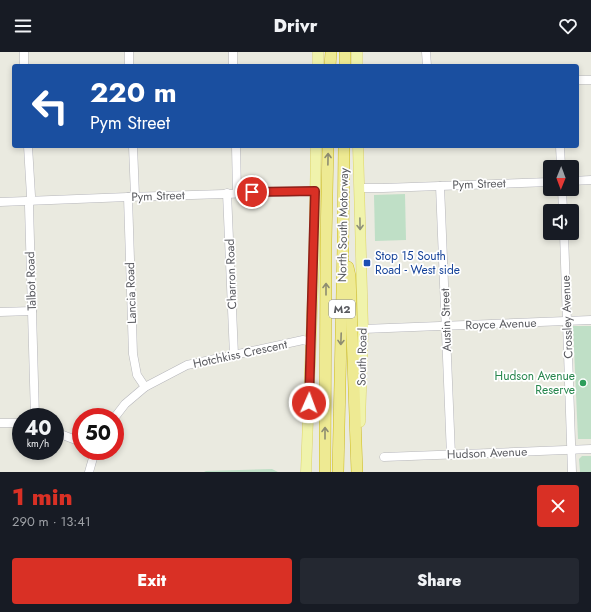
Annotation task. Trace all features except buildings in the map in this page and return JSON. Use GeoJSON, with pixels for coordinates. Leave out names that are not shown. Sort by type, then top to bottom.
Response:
{"type":"FeatureCollection","features":[{"type":"Feature","properties":{"kind":"highway"},"geometry":{"type":"LineString","coordinates":[[330,64],[331,52]]}},
{"type":"Feature","properties":{"kind":"highway"},"geometry":{"type":"LineString","coordinates":[[345,52],[345,64]]}},
{"type":"Feature","properties":{"kind":"highway","name":"North South Motorway"},"geometry":{"type":"LineString","coordinates":[[325,472],[328,148]]}},
{"type":"Feature","properties":{"kind":"highway","name":"North South Motorway"},"geometry":{"type":"LineString","coordinates":[[338,472],[344,148]]}},
{"type":"Feature","properties":{"kind":"highway"},"geometry":{"type":"LineString","coordinates":[[343,247],[350,276],[358,472]]}},
{"type":"Feature","properties":{"kind":"main road"},"geometry":{"type":"LineString","coordinates":[[357,64],[358,52]]}},
{"type":"Feature","properties":{"kind":"main road"},"geometry":{"type":"LineString","coordinates":[[306,472],[316,148]]}},
{"type":"Feature","properties":{"kind":"main road","name":"South Road"},"geometry":{"type":"LineString","coordinates":[[358,148],[363,329],[358,472]]}},
{"type":"Feature","properties":{"kind":"street"},"geometry":{"type":"LineString","coordinates":[[24,52],[24,64]]}},
{"type":"Feature","properties":{"kind":"street"},"geometry":{"type":"LineString","coordinates":[[129,52],[129,64]]}},
{"type":"Feature","properties":{"kind":"street"},"geometry":{"type":"LineString","coordinates":[[233,52],[233,64]]}},
{"type":"Feature","properties":{"kind":"street"},"geometry":{"type":"LineString","coordinates":[[426,52],[427,64]]}},
{"type":"Feature","properties":{"kind":"street"},"geometry":{"type":"LineString","coordinates":[[579,80],[591,80]]}},
{"type":"Feature","properties":{"kind":"street","name":"Talbot Road"},"geometry":{"type":"LineString","coordinates":[[28,148],[31,196],[29,206],[34,408]]}},
{"type":"Feature","properties":{"kind":"street","name":"Lancia Road"},"geometry":{"type":"LineString","coordinates":[[132,148],[131,196],[133,354],[137,375],[146,387]]}},
{"type":"Feature","properties":{"kind":"street"},"geometry":{"type":"LineString","coordinates":[[236,148],[238,193]]}},
{"type":"Feature","properties":{"kind":"street"},"geometry":{"type":"LineString","coordinates":[[560,148],[561,160]]}},
{"type":"Feature","properties":{"kind":"street"},"geometry":{"type":"LineString","coordinates":[[579,181],[591,180]]}},
{"type":"Feature","properties":{"kind":"street","name":"Pym Street"},"geometry":{"type":"LineString","coordinates":[[359,188],[543,182]]}},
{"type":"Feature","properties":{"kind":"street","name":"Austin Street"},"geometry":{"type":"LineString","coordinates":[[440,186],[450,455]]}},
{"type":"Feature","properties":{"kind":"street","name":"Pym Street"},"geometry":{"type":"LineString","coordinates":[[0,202],[131,196],[315,191]]}},
{"type":"Feature","properties":{"kind":"street","name":"Charron Road"},"geometry":{"type":"LineString","coordinates":[[228,193],[234,355]]}},
{"type":"Feature","properties":{"kind":"street","name":"Crossley Avenue"},"geometry":{"type":"LineString","coordinates":[[564,240],[572,472]]}},
{"type":"Feature","properties":{"kind":"street"},"geometry":{"type":"LineString","coordinates":[[0,312],[32,310]]}},
{"type":"Feature","properties":{"kind":"street","name":"Royce Avenue"},"geometry":{"type":"LineString","coordinates":[[363,329],[591,320]]}},
{"type":"Feature","properties":{"kind":"street","name":"Hotchkiss Crescent"},"geometry":{"type":"LineString","coordinates":[[122,408],[146,387],[187,365],[303,340],[310,342]]}},
{"type":"Feature","properties":{"kind":"street"},"geometry":{"type":"LineString","coordinates":[[0,423],[12,423]]}},
{"type":"Feature","properties":{"kind":"street","name":"Hudson Avenue"},"geometry":{"type":"LineString","coordinates":[[384,457],[591,449]]}},
{"type":"Feature","properties":{"kind":"street"},"geometry":{"type":"LineString","coordinates":[[89,472],[92,460]]}},
{"type":"Feature","properties":{"kind":"green space"},"geometry":{"type":"Polygon","coordinates":[[[405,194],[406,240],[375,241],[374,195],[405,194]]]}},
{"type":"Feature","properties":{"kind":"green space","name":"Hudson Avenue Reserve"},"geometry":{"type":"Polygon","coordinates":[[[573,326],[591,326],[591,439],[578,439],[573,326]]]}},
{"type":"Feature","properties":{"kind":"green space"},"geometry":{"type":"Polygon","coordinates":[[[582,456],[591,456],[591,472],[580,472],[579,459],[582,456]]]}},
{"type":"Feature","properties":{"kind":"green space"},"geometry":{"type":"Polygon","coordinates":[[[272,469],[278,472],[204,472],[206,471],[272,469]]]}},
{"type":"Feature","properties":{"kind":"place","name":"Stop 15 South Road - West side"},"geometry":{"type":"Point","coordinates":[367,263]}},
{"type":"Feature","properties":{"kind":"place","name":"Hudson Avenue Reserve"},"geometry":{"type":"Point","coordinates":[583,383]}},
{"type":"Feature","properties":{"kind":"route"},"geometry":{"type":"LineString","coordinates":[[252,192],[315,191],[309,403]]}}]}
